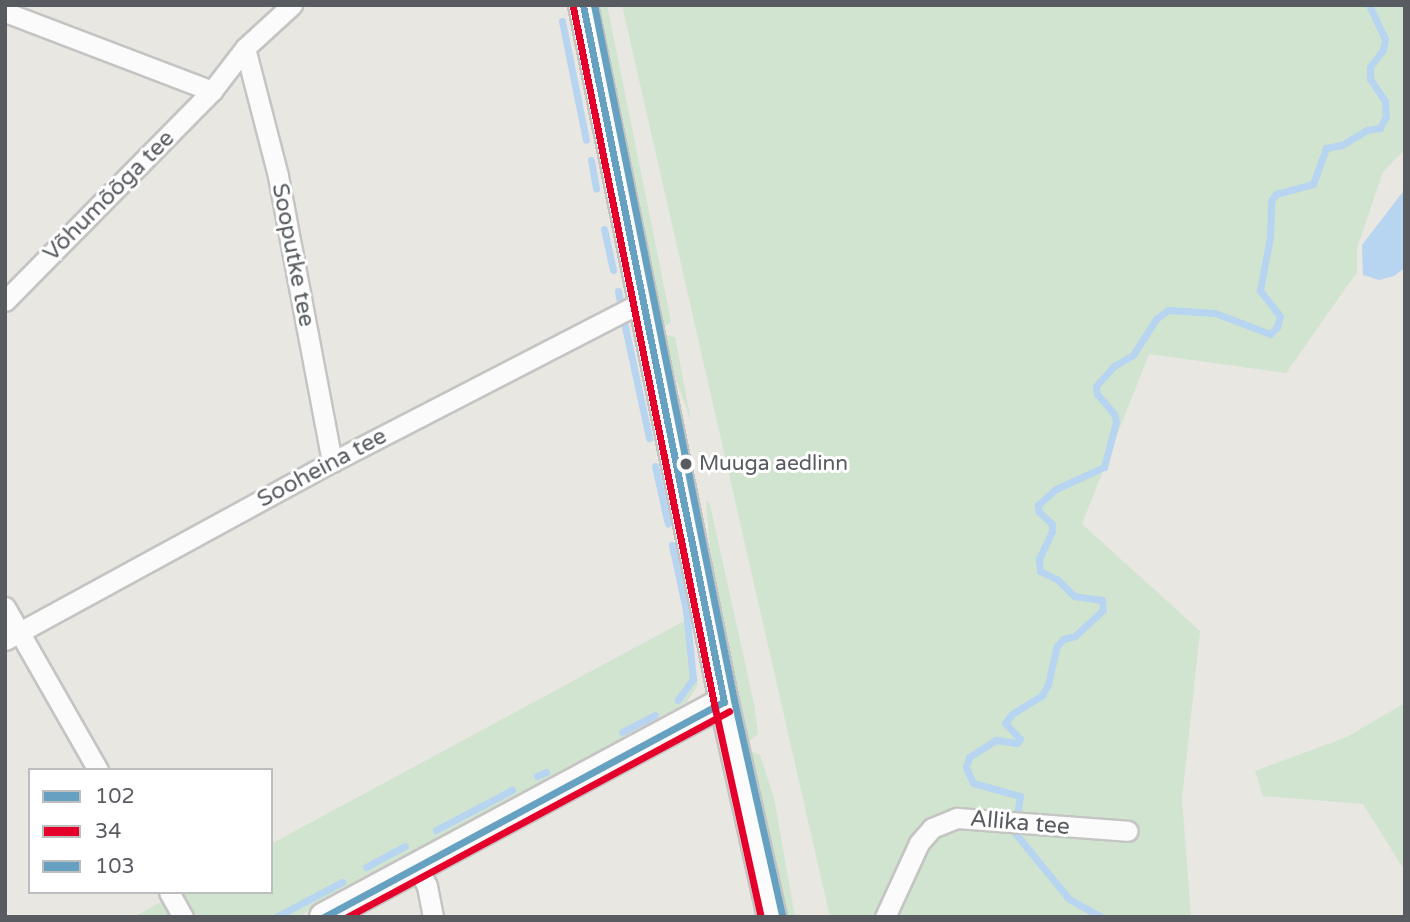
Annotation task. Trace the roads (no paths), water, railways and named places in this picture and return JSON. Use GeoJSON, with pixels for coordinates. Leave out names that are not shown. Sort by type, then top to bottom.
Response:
{"type":"FeatureCollection","features":[{"type":"Feature","properties":{"kind":"main road"},"geometry":{"type":"LineString","coordinates":[[583,5],[724,702],[772,917]]}},
{"type":"Feature","properties":{"kind":"main road"},"geometry":{"type":"LineString","coordinates":[[324,917],[724,702]]}},
{"type":"Feature","properties":{"kind":"street","name":"Võhumõõga tee"},"geometry":{"type":"LineString","coordinates":[[5,301],[212,91],[245,48],[292,5]]}},
{"type":"Feature","properties":{"kind":"street"},"geometry":{"type":"LineString","coordinates":[[5,12],[212,91]]}},
{"type":"Feature","properties":{"kind":"street","name":"Sooputke tee"},"geometry":{"type":"LineString","coordinates":[[245,48],[278,176],[332,462]]}},
{"type":"Feature","properties":{"kind":"street","name":"Sooheina tee"},"geometry":{"type":"LineString","coordinates":[[12,636],[332,462],[642,302]]}},
{"type":"Feature","properties":{"kind":"street"},"geometry":{"type":"LineString","coordinates":[[5,607],[12,636],[98,768]]}},
{"type":"Feature","properties":{"kind":"street","name":"Allika tee"},"geometry":{"type":"LineString","coordinates":[[885,917],[919,843],[932,828],[957,818],[1128,831]]}},
{"type":"Feature","properties":{"kind":"street"},"geometry":{"type":"LineString","coordinates":[[417,867],[427,886],[433,917]]}},
{"type":"Feature","properties":{"kind":"street"},"geometry":{"type":"LineString","coordinates":[[170,894],[183,917]]}},
{"type":"Feature","properties":{"kind":"water"},"geometry":{"type":"Polygon","coordinates":[[[1405,189],[1405,268],[1394,276],[1379,280],[1363,275],[1362,245],[1405,189]]]}},
{"type":"Feature","properties":{"kind":"waterway"},"geometry":{"type":"LineString","coordinates":[[1017,815],[1020,796],[973,783],[966,767],[969,757],[996,740],[1017,743],[1020,739],[1005,723],[1012,714],[1042,695],[1048,684],[1057,646],[1063,639],[1075,636],[1103,610],[1102,600],[1074,596],[1058,580],[1040,571],[1039,559],[1052,531],[1052,524],[1039,512],[1038,505],[1056,489],[1104,467],[1116,422],[1114,414],[1097,394],[1096,386],[1114,366],[1133,355],[1156,319],[1168,310],[1215,313],[1270,334],[1277,327],[1280,316],[1260,290],[1270,237],[1271,201],[1276,194],[1313,184],[1326,148],[1342,145],[1367,130],[1380,128],[1386,116],[1385,101],[1370,79],[1370,67],[1383,50],[1385,39],[1369,5]]}},
{"type":"Feature","properties":{"kind":"waterway"},"geometry":{"type":"LineString","coordinates":[[562,21],[586,140]]}},
{"type":"Feature","properties":{"kind":"waterway"},"geometry":{"type":"LineString","coordinates":[[591,160],[596,189]]}},
{"type":"Feature","properties":{"kind":"waterway"},"geometry":{"type":"LineString","coordinates":[[604,229],[613,270]]}},
{"type":"Feature","properties":{"kind":"waterway"},"geometry":{"type":"LineString","coordinates":[[618,291],[620,301]]}},
{"type":"Feature","properties":{"kind":"waterway"},"geometry":{"type":"LineString","coordinates":[[624,322],[649,438]]}},
{"type":"Feature","properties":{"kind":"waterway"},"geometry":{"type":"LineString","coordinates":[[655,466],[668,524]]}},
{"type":"Feature","properties":{"kind":"waterway"},"geometry":{"type":"LineString","coordinates":[[672,545],[686,610],[693,679],[678,700]]}},
{"type":"Feature","properties":{"kind":"waterway"},"geometry":{"type":"LineString","coordinates":[[622,732],[655,715]]}},
{"type":"Feature","properties":{"kind":"waterway"},"geometry":{"type":"LineString","coordinates":[[537,776],[546,772]]}},
{"type":"Feature","properties":{"kind":"waterway"},"geometry":{"type":"LineString","coordinates":[[436,830],[512,790]]}},
{"type":"Feature","properties":{"kind":"waterway"},"geometry":{"type":"LineString","coordinates":[[1015,833],[1069,899],[1102,917]]}},
{"type":"Feature","properties":{"kind":"waterway"},"geometry":{"type":"LineString","coordinates":[[366,867],[405,846]]}},
{"type":"Feature","properties":{"kind":"waterway"},"geometry":{"type":"LineString","coordinates":[[276,917],[342,882]]}},
{"type":"Feature","properties":{"kind":"place","name":"Muuga aedlinn"},"geometry":{"type":"Point","coordinates":[686,464]}}]}
